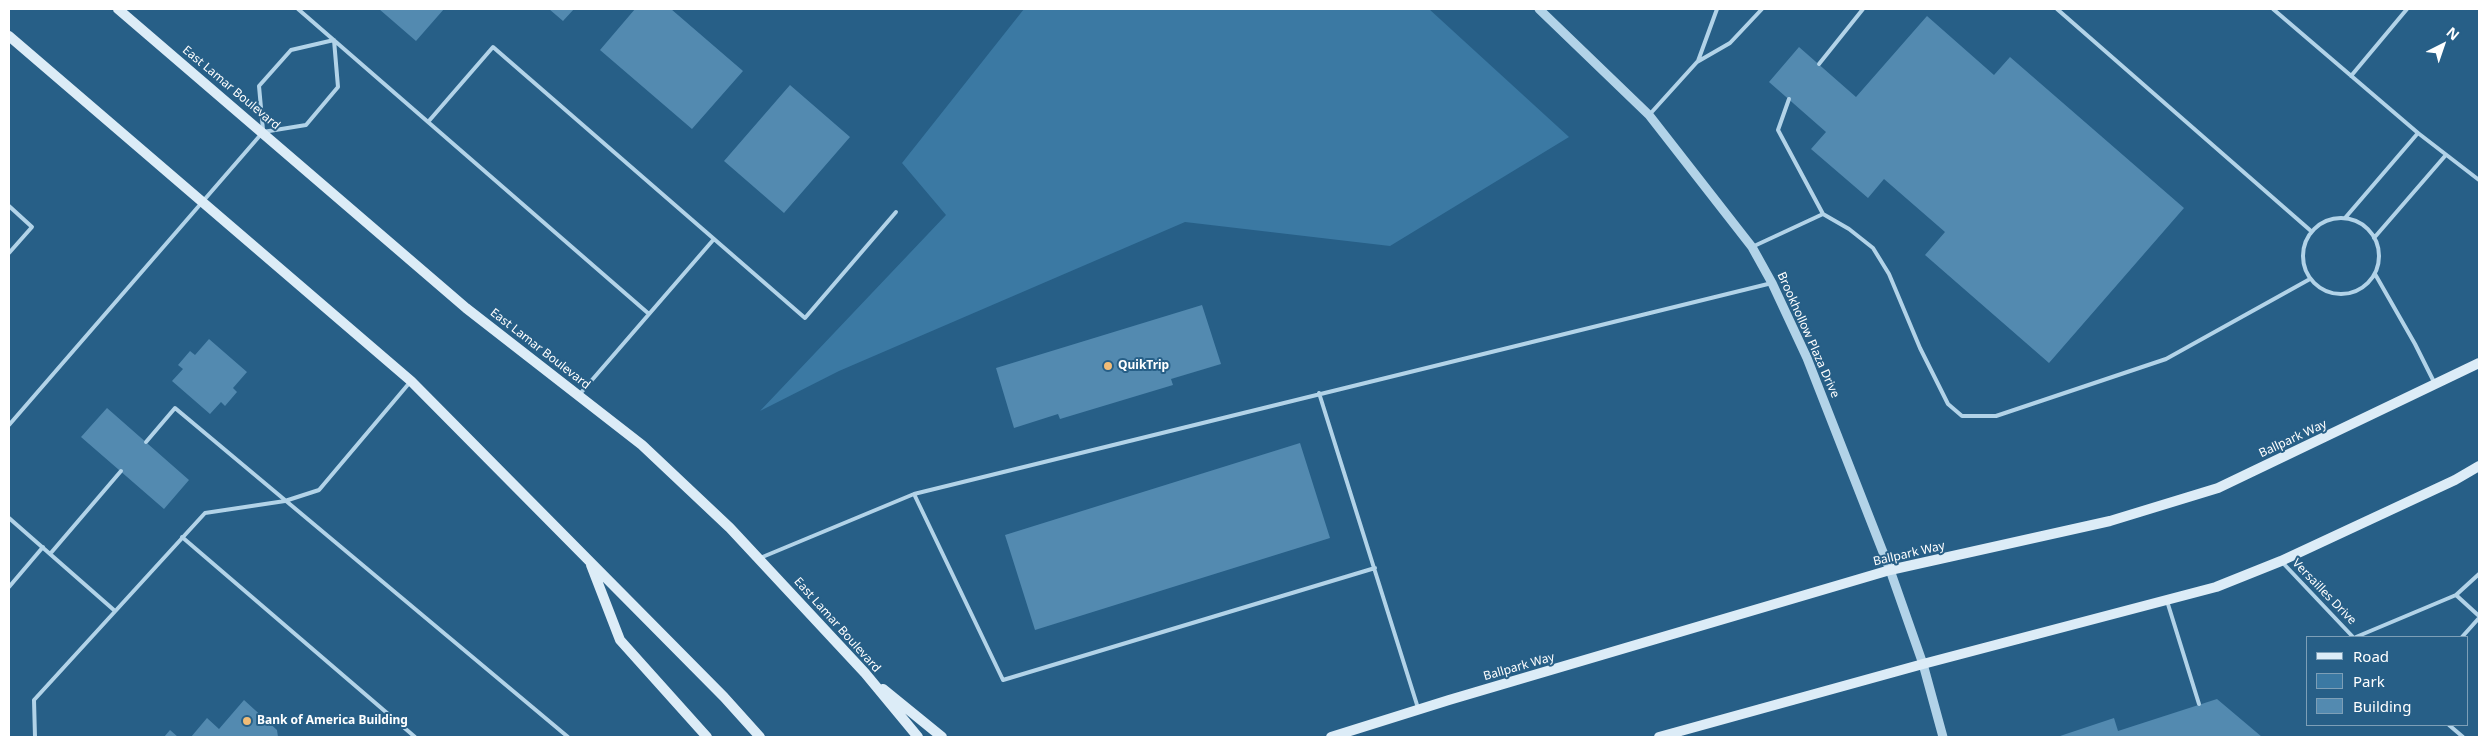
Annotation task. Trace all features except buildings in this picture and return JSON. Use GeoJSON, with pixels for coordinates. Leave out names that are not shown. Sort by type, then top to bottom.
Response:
{"type":"FeatureCollection","features":[{"type":"Feature","properties":{"kind":"main road","name":"East Lamar Boulevard"},"geometry":{"type":"LineString","coordinates":[[118,9],[466,308],[642,445],[760,559],[865,673],[918,737]]}},
{"type":"Feature","properties":{"kind":"main road"},"geometry":{"type":"LineString","coordinates":[[9,36],[411,381],[724,697],[760,737]]}},
{"type":"Feature","properties":{"kind":"main road","name":"Ballpark Way"},"geometry":{"type":"LineString","coordinates":[[1331,737],[1890,570],[2110,521],[2218,488],[2479,363]]}},
{"type":"Feature","properties":{"kind":"main road"},"geometry":{"type":"LineString","coordinates":[[1659,737],[1923,664],[2216,587],[2281,561],[2456,480],[2479,466]]}},
{"type":"Feature","properties":{"kind":"main road"},"geometry":{"type":"LineString","coordinates":[[588,560],[620,640],[707,737]]}},
{"type":"Feature","properties":{"kind":"main road"},"geometry":{"type":"LineString","coordinates":[[865,673],[942,737]]}},
{"type":"Feature","properties":{"kind":"street","name":"Brookhollow Plaza Drive"},"geometry":{"type":"LineString","coordinates":[[1539,9],[1649,116],[1752,246],[1772,283],[1807,358],[1890,570],[1923,664],[1943,737]]}},
{"type":"Feature","properties":{"kind":"lane"},"geometry":{"type":"LineString","coordinates":[[298,9],[649,314]]}},
{"type":"Feature","properties":{"kind":"lane"},"geometry":{"type":"LineString","coordinates":[[1697,62],[1717,9]]}},
{"type":"Feature","properties":{"kind":"lane"},"geometry":{"type":"LineString","coordinates":[[1649,116],[1697,62],[1730,43],[1762,9]]}},
{"type":"Feature","properties":{"kind":"lane"},"geometry":{"type":"LineString","coordinates":[[1819,64],[1863,9]]}},
{"type":"Feature","properties":{"kind":"lane"},"geometry":{"type":"LineString","coordinates":[[2057,9],[2311,231]]}},
{"type":"Feature","properties":{"kind":"lane"},"geometry":{"type":"LineString","coordinates":[[2273,9],[2445,156],[2479,180]]}},
{"type":"Feature","properties":{"kind":"lane"},"geometry":{"type":"LineString","coordinates":[[2351,76],[2406,9]]}},
{"type":"Feature","properties":{"kind":"lane"},"geometry":{"type":"LineString","coordinates":[[263,132],[259,86],[290,50],[334,40]]}},
{"type":"Feature","properties":{"kind":"lane"},"geometry":{"type":"LineString","coordinates":[[9,425],[263,132],[306,125],[338,87],[334,40]]}},
{"type":"Feature","properties":{"kind":"lane"},"geometry":{"type":"LineString","coordinates":[[428,122],[493,47],[805,318],[896,212]]}},
{"type":"Feature","properties":{"kind":"lane"},"geometry":{"type":"LineString","coordinates":[[1789,99],[1778,130],[1823,214],[1849,229],[1873,248],[1890,274],[1920,348],[1948,404],[1962,416],[1996,416],[2166,359],[2310,279]]}},
{"type":"Feature","properties":{"kind":"lane"},"geometry":{"type":"LineString","coordinates":[[2344,218],[2418,133]]}},
{"type":"Feature","properties":{"kind":"lane"},"geometry":{"type":"LineString","coordinates":[[2374,238],[2445,156]]}},
{"type":"Feature","properties":{"kind":"lane"},"geometry":{"type":"LineString","coordinates":[[9,206],[32,227],[9,253]]}},
{"type":"Feature","properties":{"kind":"lane"},"geometry":{"type":"LineString","coordinates":[[1752,246],[1823,214]]}},
{"type":"Feature","properties":{"kind":"lane"},"geometry":{"type":"LineString","coordinates":[[2332,218],[2344,218],[2356,221],[2366,228],[2374,238],[2379,249],[2379,262],[2375,274],[2357,292],[2344,295],[2331,294],[2319,288],[2310,279],[2304,267],[2302,255],[2305,242],[2311,231],[2321,223],[2332,218]]}},
{"type":"Feature","properties":{"kind":"lane"},"geometry":{"type":"LineString","coordinates":[[579,395],[714,239]]}},
{"type":"Feature","properties":{"kind":"lane"},"geometry":{"type":"LineString","coordinates":[[2375,274],[2436,385]]}},
{"type":"Feature","properties":{"kind":"lane"},"geometry":{"type":"LineString","coordinates":[[760,559],[914,494],[1772,283]]}},
{"type":"Feature","properties":{"kind":"lane"},"geometry":{"type":"LineString","coordinates":[[35,737],[34,700],[205,513],[285,501],[318,490],[411,381]]}},
{"type":"Feature","properties":{"kind":"lane"},"geometry":{"type":"LineString","coordinates":[[1319,393],[1419,710]]}},
{"type":"Feature","properties":{"kind":"lane"},"geometry":{"type":"LineString","coordinates":[[146,442],[175,408],[568,737]]}},
{"type":"Feature","properties":{"kind":"lane"},"geometry":{"type":"LineString","coordinates":[[50,554],[121,471]]}},
{"type":"Feature","properties":{"kind":"lane"},"geometry":{"type":"LineString","coordinates":[[914,494],[1003,680],[1375,568]]}},
{"type":"Feature","properties":{"kind":"lane"},"geometry":{"type":"LineString","coordinates":[[9,518],[115,611]]}},
{"type":"Feature","properties":{"kind":"lane"},"geometry":{"type":"LineString","coordinates":[[182,537],[415,737]]}},
{"type":"Feature","properties":{"kind":"lane"},"geometry":{"type":"LineString","coordinates":[[9,587],[43,548]]}},
{"type":"Feature","properties":{"kind":"lane","name":"Versailles Drive"},"geometry":{"type":"LineString","coordinates":[[2281,561],[2354,636]]}},
{"type":"Feature","properties":{"kind":"lane"},"geometry":{"type":"LineString","coordinates":[[2357,636],[2456,595],[2479,574]]}},
{"type":"Feature","properties":{"kind":"lane"},"geometry":{"type":"LineString","coordinates":[[2456,595],[2479,617],[2463,636]]}},
{"type":"Feature","properties":{"kind":"lane"},"geometry":{"type":"LineString","coordinates":[[2166,600],[2199,704]]}},
{"type":"Feature","properties":{"kind":"lane"},"geometry":{"type":"LineString","coordinates":[[2450,726],[2463,737]]}},
{"type":"Feature","properties":{"kind":"green space"},"geometry":{"type":"Polygon","coordinates":[[[1024,9],[1429,9],[1569,137],[1390,246],[1185,222],[839,371],[760,411],[946,215],[902,163],[1024,9]]]}},
{"type":"Feature","properties":{"kind":"place","name":"QuikTrip"},"geometry":{"type":"Point","coordinates":[1108,366]}},
{"type":"Feature","properties":{"kind":"place","name":"Bank of America Building"},"geometry":{"type":"Point","coordinates":[247,721]}}]}
